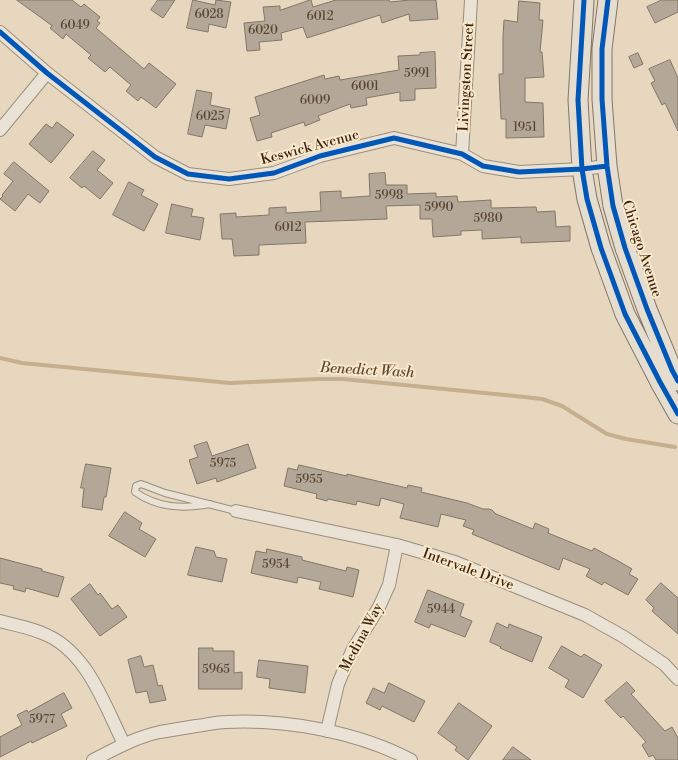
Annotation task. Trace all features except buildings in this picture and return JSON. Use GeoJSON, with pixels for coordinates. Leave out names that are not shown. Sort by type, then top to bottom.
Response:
{"type":"FeatureCollection","features":[{"type":"Feature","properties":{"kind":"main road"},"geometry":{"type":"LineString","coordinates":[[584,0],[578,100],[582,169],[587,199],[601,248],[625,314],[678,414]]}},
{"type":"Feature","properties":{"kind":"main road","name":"Chicago Avenue"},"geometry":{"type":"LineString","coordinates":[[608,0],[602,49],[602,92],[607,166],[613,206],[625,248],[647,309],[678,381]]}},
{"type":"Feature","properties":{"kind":"street","name":"Livingston Street"},"geometry":{"type":"LineString","coordinates":[[462,154],[471,0]]}},
{"type":"Feature","properties":{"kind":"street","name":"Keswick Avenue"},"geometry":{"type":"LineString","coordinates":[[0,32],[47,73],[155,157],[188,174],[228,179],[274,173],[320,156],[394,138],[462,154],[483,166],[519,172],[582,169],[607,166]]}},
{"type":"Feature","properties":{"kind":"street"},"geometry":{"type":"LineString","coordinates":[[0,130],[47,73]]}},
{"type":"Feature","properties":{"kind":"street","name":"Intervale Drive"},"geometry":{"type":"LineString","coordinates":[[236,511],[397,545],[455,562],[585,615],[624,637],[664,664],[678,679]]}},
{"type":"Feature","properties":{"kind":"street","name":"Medina Way"},"geometry":{"type":"LineString","coordinates":[[327,731],[338,684],[352,651],[379,607],[389,585],[397,545]]}},
{"type":"Feature","properties":{"kind":"street"},"geometry":{"type":"LineString","coordinates":[[0,621],[42,633],[63,645],[80,662],[96,687],[124,744]]}},
{"type":"Feature","properties":{"kind":"street"},"geometry":{"type":"LineString","coordinates":[[93,760],[124,744],[160,732],[225,722],[271,722],[327,731],[365,740],[394,751],[411,760]]}},
{"type":"Feature","properties":{"kind":"lane"},"geometry":{"type":"LineString","coordinates":[[210,504],[178,508],[161,505],[134,492],[136,486],[141,484],[164,493],[210,504],[236,511]]}},
{"type":"Feature","properties":{"kind":"waterway","name":"Benedict Wash"},"geometry":{"type":"LineString","coordinates":[[0,358],[22,363],[230,383],[343,379],[542,399],[562,406],[607,434],[626,439],[675,447]]}},
{"type":"Feature","properties":{"kind":"cycle path"},"geometry":{"type":"LineString","coordinates":[[584,0],[578,100],[582,169],[587,199],[601,248],[625,314],[678,414]]}},
{"type":"Feature","properties":{"kind":"cycle path"},"geometry":{"type":"LineString","coordinates":[[608,0],[602,49],[602,99],[607,166],[613,206],[625,248],[647,309],[678,381]]}},
{"type":"Feature","properties":{"kind":"cycle path"},"geometry":{"type":"LineString","coordinates":[[0,32],[47,73],[155,157],[188,174],[229,179],[274,173],[320,156],[394,138],[462,154],[483,166],[519,172],[582,169],[607,166]]}}]}
